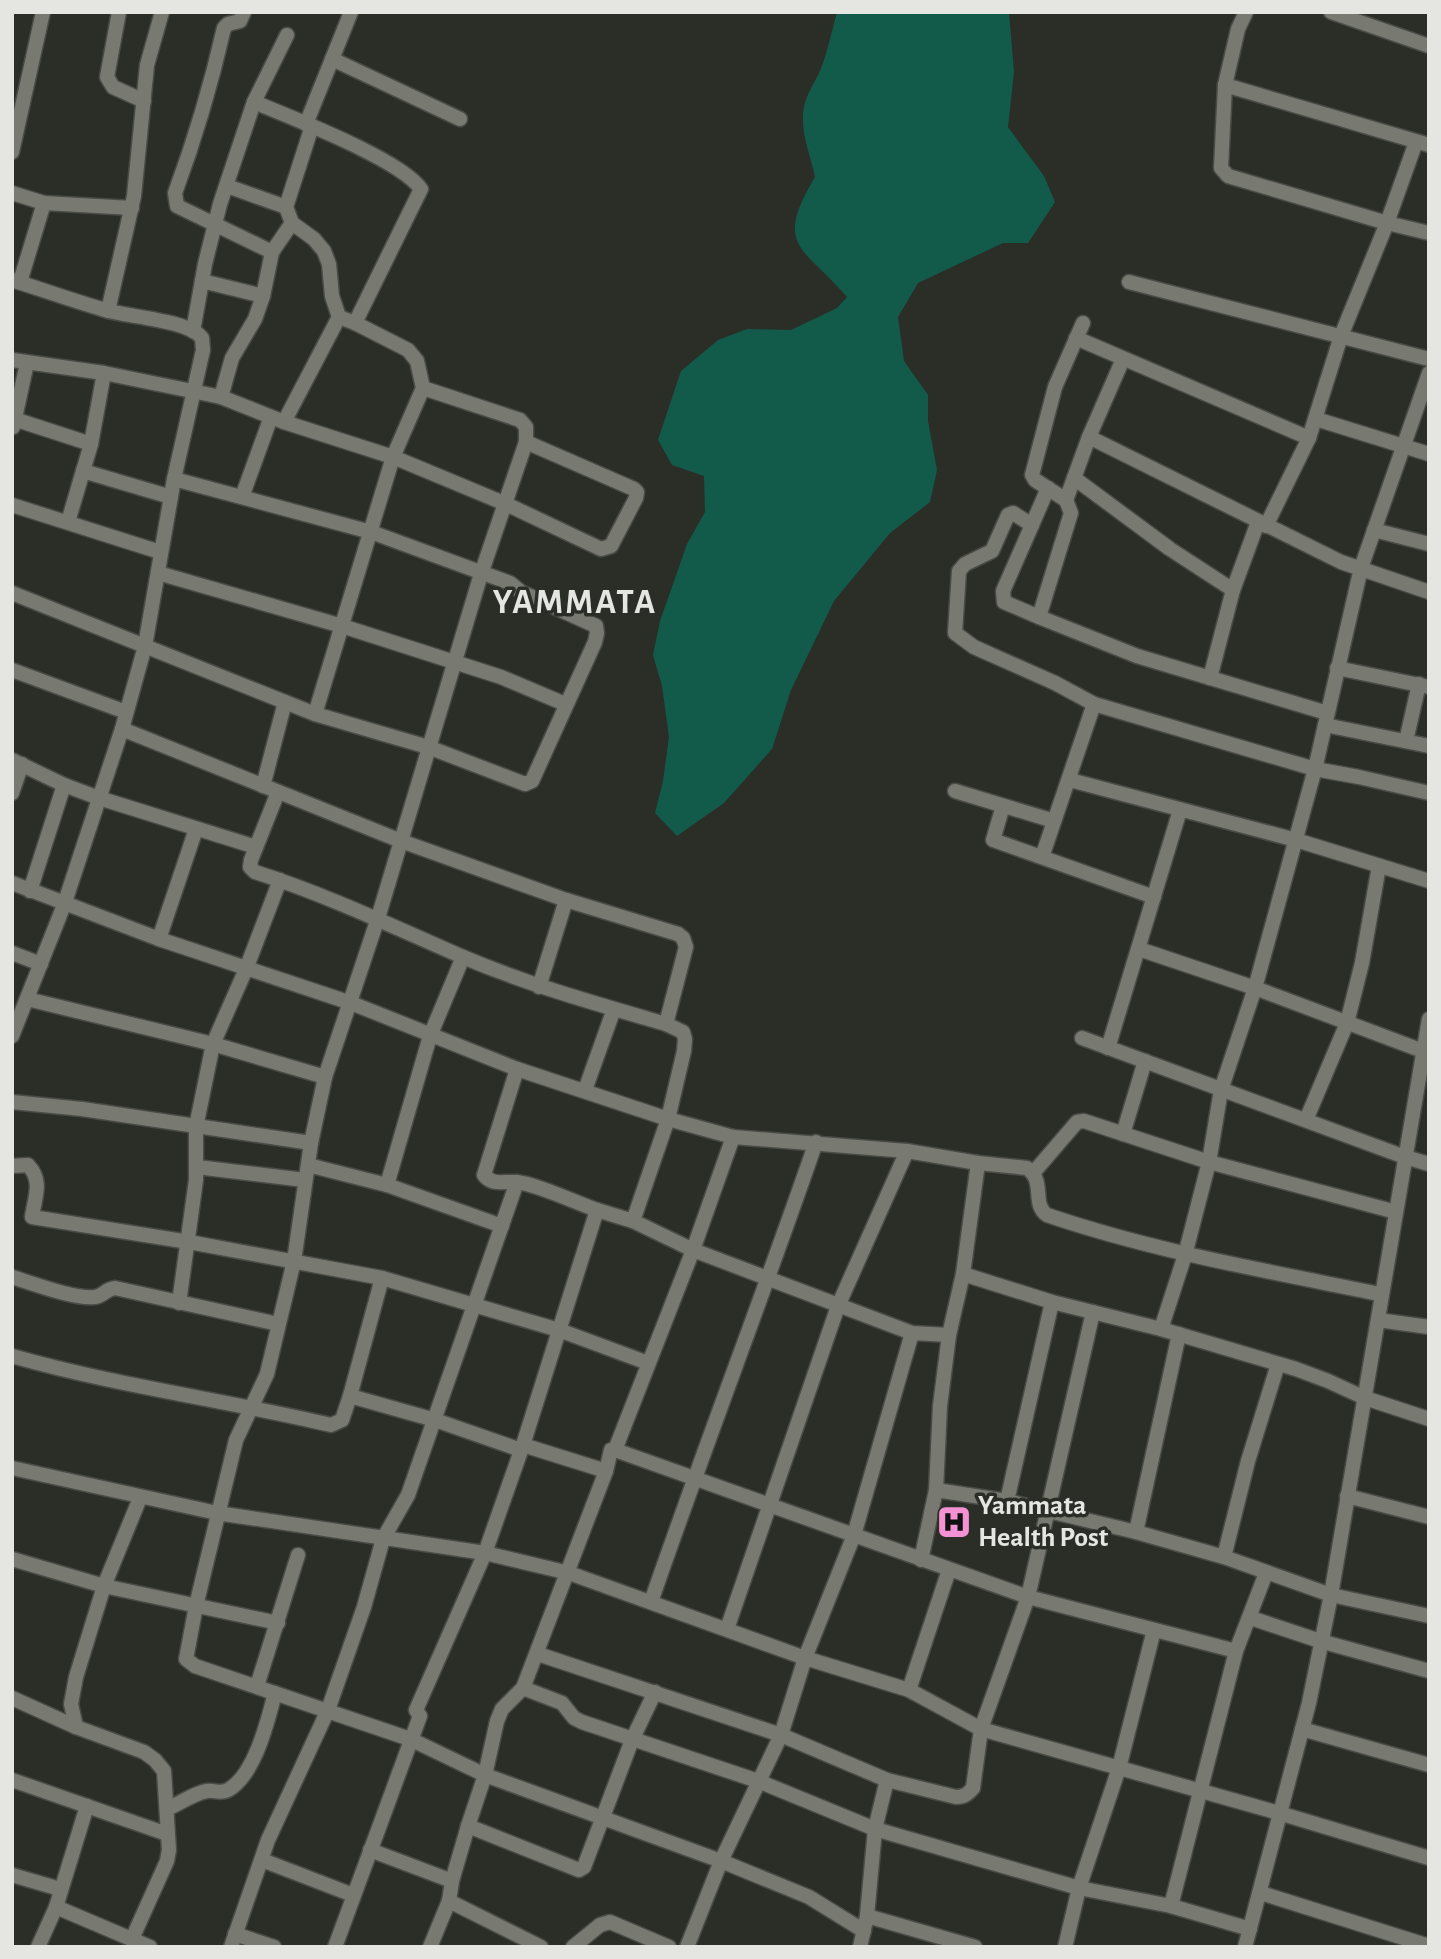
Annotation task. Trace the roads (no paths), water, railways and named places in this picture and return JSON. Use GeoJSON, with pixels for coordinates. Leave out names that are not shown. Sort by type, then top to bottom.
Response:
{"type":"FeatureCollection","features":[{"type":"Feature","properties":{"kind":"street"},"geometry":{"type":"LineString","coordinates":[[12,152],[16,115],[43,12]]}},
{"type":"Feature","properties":{"kind":"street"},"geometry":{"type":"LineString","coordinates":[[119,12],[107,77],[113,88],[144,100]]}},
{"type":"Feature","properties":{"kind":"street"},"geometry":{"type":"LineString","coordinates":[[108,311],[137,178],[148,58],[162,12]]}},
{"type":"Feature","properties":{"kind":"street"},"geometry":{"type":"LineString","coordinates":[[244,12],[240,21],[224,28],[196,138],[175,193],[177,206],[185,212],[215,223],[272,252]]}},
{"type":"Feature","properties":{"kind":"street"},"geometry":{"type":"LineString","coordinates":[[242,497],[277,420],[339,317],[332,296],[329,264],[324,251],[314,239],[292,223],[286,207],[309,125],[351,12]]}},
{"type":"Feature","properties":{"kind":"street"},"geometry":{"type":"LineString","coordinates":[[1246,12],[1238,29],[1225,85],[1220,168],[1228,176],[1429,233]]}},
{"type":"Feature","properties":{"kind":"street"},"geometry":{"type":"LineString","coordinates":[[1331,12],[1429,46]]}},
{"type":"Feature","properties":{"kind":"street"},"geometry":{"type":"LineString","coordinates":[[193,331],[215,223],[254,102],[287,35]]}},
{"type":"Feature","properties":{"kind":"street"},"geometry":{"type":"LineString","coordinates":[[332,59],[460,119]]}},
{"type":"Feature","properties":{"kind":"street"},"geometry":{"type":"LineString","coordinates":[[1210,678],[1234,590],[1262,524],[1309,438],[1341,336],[1422,144],[1225,85]]}},
{"type":"Feature","properties":{"kind":"street"},"geometry":{"type":"LineString","coordinates":[[254,102],[309,125],[395,167],[415,180],[421,189],[355,323]]}},
{"type":"Feature","properties":{"kind":"street"},"geometry":{"type":"LineString","coordinates":[[227,186],[286,207]]}},
{"type":"Feature","properties":{"kind":"street"},"geometry":{"type":"LineString","coordinates":[[12,192],[44,203],[132,208]]}},
{"type":"Feature","properties":{"kind":"street"},"geometry":{"type":"LineString","coordinates":[[13,1034],[64,905],[122,729],[145,646],[174,479],[203,350],[202,338],[193,331],[163,321],[108,311],[16,281],[44,203]]}},
{"type":"Feature","properties":{"kind":"street"},"geometry":{"type":"LineString","coordinates":[[221,397],[229,365],[255,318],[263,296],[272,252],[292,223]]}},
{"type":"Feature","properties":{"kind":"street"},"geometry":{"type":"LineString","coordinates":[[202,281],[263,296]]}},
{"type":"Feature","properties":{"kind":"street"},"geometry":{"type":"LineString","coordinates":[[1129,282],[1429,359]]}},
{"type":"Feature","properties":{"kind":"street"},"geometry":{"type":"LineString","coordinates":[[315,714],[393,457],[423,388],[417,361],[408,350],[339,317]]}},
{"type":"Feature","properties":{"kind":"street"},"geometry":{"type":"LineString","coordinates":[[1039,617],[1071,513],[1066,500],[1032,475],[1055,387],[1083,323]]}},
{"type":"Feature","properties":{"kind":"street"},"geometry":{"type":"LineString","coordinates":[[1076,338],[1309,438]]}},
{"type":"Feature","properties":{"kind":"street"},"geometry":{"type":"LineString","coordinates":[[1066,500],[1089,437],[1123,359]]}},
{"type":"Feature","properties":{"kind":"street"},"geometry":{"type":"LineString","coordinates":[[91,444],[13,424],[19,362],[104,373],[221,397],[277,420],[393,457],[506,504],[601,549],[611,546],[637,492],[526,442]]}},
{"type":"Feature","properties":{"kind":"street"},"geometry":{"type":"LineString","coordinates":[[68,522],[91,444],[104,373]]}},
{"type":"Feature","properties":{"kind":"street"},"geometry":{"type":"LineString","coordinates":[[1161,1329],[1185,1255],[1209,1162],[1221,1090],[1255,988],[1315,769],[1361,568],[1429,373]]}},
{"type":"Feature","properties":{"kind":"street"},"geometry":{"type":"LineString","coordinates":[[423,388],[520,420],[526,426],[526,442],[481,574],[378,918],[325,1077],[311,1143],[294,1261],[267,1374],[236,1440],[195,1606],[186,1659],[195,1666],[410,1739],[485,1774],[721,1861],[809,1898],[864,1931]]}},
{"type":"Feature","properties":{"kind":"street"},"geometry":{"type":"LineString","coordinates":[[1316,419],[1429,454]]}},
{"type":"Feature","properties":{"kind":"street"},"geometry":{"type":"LineString","coordinates":[[1089,437],[1341,562],[1429,592]]}},
{"type":"Feature","properties":{"kind":"street"},"geometry":{"type":"LineString","coordinates":[[83,471],[171,497]]}},
{"type":"Feature","properties":{"kind":"street"},"geometry":{"type":"LineString","coordinates":[[1074,478],[1170,549],[1234,590]]}},
{"type":"Feature","properties":{"kind":"street"},"geometry":{"type":"LineString","coordinates":[[12,593],[315,714],[428,747],[529,784],[595,642],[596,626],[521,592],[510,583],[370,532],[174,479]]}},
{"type":"Feature","properties":{"kind":"street"},"geometry":{"type":"LineString","coordinates":[[1048,488],[1003,591],[1004,602],[1137,656],[1210,678],[1326,719],[1429,746]]}},
{"type":"Feature","properties":{"kind":"street"},"geometry":{"type":"LineString","coordinates":[[12,505],[160,552]]}},
{"type":"Feature","properties":{"kind":"street"},"geometry":{"type":"LineString","coordinates":[[1032,525],[1013,513],[1008,515],[992,551],[965,564],[959,571],[955,633],[974,647],[1055,683],[1094,704],[1315,769],[1429,793]]}},
{"type":"Feature","properties":{"kind":"street"},"geometry":{"type":"LineString","coordinates":[[1374,530],[1429,544]]}},
{"type":"Feature","properties":{"kind":"street"},"geometry":{"type":"LineString","coordinates":[[158,573],[342,626],[509,679],[565,704]]}},
{"type":"Feature","properties":{"kind":"street"},"geometry":{"type":"LineString","coordinates":[[1337,668],[1424,685],[1406,741]]}},
{"type":"Feature","properties":{"kind":"street"},"geometry":{"type":"LineString","coordinates":[[12,670],[126,712]]}},
{"type":"Feature","properties":{"kind":"street"},"geometry":{"type":"LineString","coordinates":[[263,786],[285,702]]}},
{"type":"Feature","properties":{"kind":"street"},"geometry":{"type":"LineString","coordinates":[[1042,858],[1094,704]]}},
{"type":"Feature","properties":{"kind":"street"},"geometry":{"type":"LineString","coordinates":[[122,729],[401,841],[566,900],[678,934],[683,938],[685,947],[666,1024]]}},
{"type":"Feature","properties":{"kind":"street"},"geometry":{"type":"LineString","coordinates":[[12,793],[17,762],[64,785],[99,798],[256,848]]}},
{"type":"Feature","properties":{"kind":"street"},"geometry":{"type":"LineString","coordinates":[[1070,780],[1296,841],[1429,881]]}},
{"type":"Feature","properties":{"kind":"street"},"geometry":{"type":"LineString","coordinates":[[30,891],[64,785]]}},
{"type":"Feature","properties":{"kind":"street"},"geometry":{"type":"LineString","coordinates":[[955,791],[1054,821]]}},
{"type":"Feature","properties":{"kind":"street"},"geometry":{"type":"LineString","coordinates":[[278,792],[250,867],[255,872],[378,918],[463,957],[539,987],[666,1024],[683,1032],[685,1039],[668,1119],[634,1221]]}},
{"type":"Feature","properties":{"kind":"street"},"geometry":{"type":"LineString","coordinates":[[1003,806],[992,839],[1154,897]]}},
{"type":"Feature","properties":{"kind":"street"},"geometry":{"type":"LineString","coordinates":[[1108,1048],[1180,810]]}},
{"type":"Feature","properties":{"kind":"street"},"geometry":{"type":"LineString","coordinates":[[159,939],[196,829]]}},
{"type":"Feature","properties":{"kind":"street"},"geometry":{"type":"LineString","coordinates":[[1306,1120],[1347,1023],[1362,963],[1379,866]]}},
{"type":"Feature","properties":{"kind":"street"},"geometry":{"type":"LineString","coordinates":[[179,1303],[197,1167],[196,1127],[213,1044],[246,969],[280,880]]}},
{"type":"Feature","properties":{"kind":"street"},"geometry":{"type":"LineString","coordinates":[[12,883],[159,939],[351,1003],[517,1069],[668,1119],[733,1137],[907,1150],[978,1163],[1027,1168],[1034,1172],[1038,1181],[1040,1205],[1047,1215],[1091,1230],[1185,1255],[1380,1294]]}},
{"type":"Feature","properties":{"kind":"street"},"geometry":{"type":"LineString","coordinates":[[539,987],[566,900]]}},
{"type":"Feature","properties":{"kind":"street"},"geometry":{"type":"LineString","coordinates":[[1139,949],[1255,988],[1423,1051]]}},
{"type":"Feature","properties":{"kind":"street"},"geometry":{"type":"LineString","coordinates":[[12,953],[41,964]]}},
{"type":"Feature","properties":{"kind":"street"},"geometry":{"type":"LineString","coordinates":[[387,1185],[430,1036],[463,957]]}},
{"type":"Feature","properties":{"kind":"street"},"geometry":{"type":"LineString","coordinates":[[27,999],[213,1044],[325,1077]]}},
{"type":"Feature","properties":{"kind":"street"},"geometry":{"type":"LineString","coordinates":[[585,1090],[614,1009]]}},
{"type":"Feature","properties":{"kind":"street"},"geometry":{"type":"LineString","coordinates":[[1245,1947],[1302,1729],[1331,1595],[1429,1018]]}},
{"type":"Feature","properties":{"kind":"street"},"geometry":{"type":"LineString","coordinates":[[1082,1038],[1429,1164]]}},
{"type":"Feature","properties":{"kind":"street"},"geometry":{"type":"LineString","coordinates":[[1123,1134],[1145,1061]]}},
{"type":"Feature","properties":{"kind":"street"},"geometry":{"type":"LineString","coordinates":[[517,1069],[484,1175],[488,1180],[498,1183],[517,1182],[634,1221],[693,1250],[912,1333],[949,1335]]}},
{"type":"Feature","properties":{"kind":"street"},"geometry":{"type":"LineString","coordinates":[[12,1102],[82,1109],[311,1143]]}},
{"type":"Feature","properties":{"kind":"street"},"geometry":{"type":"LineString","coordinates":[[1034,1172],[1077,1122],[1084,1121],[1209,1162],[1396,1212]]}},
{"type":"Feature","properties":{"kind":"street"},"geometry":{"type":"LineString","coordinates":[[615,1450],[693,1250],[733,1137]]}},
{"type":"Feature","properties":{"kind":"street"},"geometry":{"type":"LineString","coordinates":[[651,1602],[693,1478],[769,1277],[816,1142]]}},
{"type":"Feature","properties":{"kind":"street"},"geometry":{"type":"LineString","coordinates":[[727,1629],[838,1306],[907,1150]]}},
{"type":"Feature","properties":{"kind":"street"},"geometry":{"type":"LineString","coordinates":[[921,1560],[936,1490],[940,1406],[949,1335],[963,1274],[978,1163]]}},
{"type":"Feature","properties":{"kind":"street"},"geometry":{"type":"LineString","coordinates":[[12,1166],[27,1165],[38,1180],[32,1217],[189,1242],[382,1278],[559,1330],[648,1363]]}},
{"type":"Feature","properties":{"kind":"street"},"geometry":{"type":"LineString","coordinates":[[197,1167],[307,1173],[387,1185],[502,1226]]}},
{"type":"Feature","properties":{"kind":"street"},"geometry":{"type":"LineString","coordinates":[[274,1947],[233,1940],[268,1840],[328,1710],[364,1607],[383,1539],[408,1494],[517,1182]]}},
{"type":"Feature","properties":{"kind":"street"},"geometry":{"type":"LineString","coordinates":[[335,1947],[410,1739],[421,1716],[416,1710],[485,1553],[522,1448],[597,1210]]}},
{"type":"Feature","properties":{"kind":"street"},"geometry":{"type":"LineString","coordinates":[[963,1274],[1052,1302],[1161,1329],[1278,1364],[1328,1381],[1365,1398],[1429,1419]]}},
{"type":"Feature","properties":{"kind":"street"},"geometry":{"type":"LineString","coordinates":[[12,1277],[75,1296],[94,1297],[114,1288],[278,1324]]}},
{"type":"Feature","properties":{"kind":"street"},"geometry":{"type":"LineString","coordinates":[[12,1356],[72,1373],[253,1406],[331,1425],[342,1420],[382,1278]]}},
{"type":"Feature","properties":{"kind":"street"},"geometry":{"type":"LineString","coordinates":[[1007,1501],[1052,1302]]}},
{"type":"Feature","properties":{"kind":"street"},"geometry":{"type":"LineString","coordinates":[[538,1654],[781,1735],[887,1780],[963,1797],[973,1788],[981,1729],[1028,1597],[1093,1312]]}},
{"type":"Feature","properties":{"kind":"street"},"geometry":{"type":"LineString","coordinates":[[1378,1320],[1429,1327]]}},
{"type":"Feature","properties":{"kind":"street"},"geometry":{"type":"LineString","coordinates":[[687,1947],[721,1861],[781,1735],[805,1658],[854,1535],[912,1333]]}},
{"type":"Feature","properties":{"kind":"street"},"geometry":{"type":"LineString","coordinates":[[1136,1532],[1179,1334]]}},
{"type":"Feature","properties":{"kind":"street"},"geometry":{"type":"LineString","coordinates":[[1224,1557],[1248,1461],[1278,1364]]}},
{"type":"Feature","properties":{"kind":"street"},"geometry":{"type":"LineString","coordinates":[[350,1396],[606,1471]]}},
{"type":"Feature","properties":{"kind":"street"},"geometry":{"type":"LineString","coordinates":[[430,1947],[449,1900],[452,1881],[485,1774],[497,1721],[502,1709],[523,1688],[538,1654],[606,1471],[611,1450],[1028,1597],[1236,1651]]}},
{"type":"Feature","properties":{"kind":"street"},"geometry":{"type":"LineString","coordinates":[[12,1468],[217,1513],[485,1553],[569,1573],[805,1658],[909,1690],[981,1729],[1429,1858]]}},
{"type":"Feature","properties":{"kind":"street"},"geometry":{"type":"LineString","coordinates":[[936,1490],[1007,1501],[1136,1532],[1224,1557],[1331,1595],[1429,1616]]}},
{"type":"Feature","properties":{"kind":"street"},"geometry":{"type":"LineString","coordinates":[[1347,1496],[1429,1517]]}},
{"type":"Feature","properties":{"kind":"street"},"geometry":{"type":"LineString","coordinates":[[76,1727],[72,1704],[76,1677],[104,1586],[140,1498]]}},
{"type":"Feature","properties":{"kind":"street"},"geometry":{"type":"LineString","coordinates":[[257,1686],[299,1555]]}},
{"type":"Feature","properties":{"kind":"street"},"geometry":{"type":"LineString","coordinates":[[12,1559],[104,1586],[278,1623]]}},
{"type":"Feature","properties":{"kind":"street"},"geometry":{"type":"LineString","coordinates":[[909,1690],[949,1570]]}},
{"type":"Feature","properties":{"kind":"street"},"geometry":{"type":"LineString","coordinates":[[1171,1906],[1236,1651],[1251,1618],[1266,1573]]}},
{"type":"Feature","properties":{"kind":"street"},"geometry":{"type":"LineString","coordinates":[[1251,1618],[1320,1641],[1429,1671]]}},
{"type":"Feature","properties":{"kind":"street"},"geometry":{"type":"LineString","coordinates":[[1065,1947],[1079,1888],[1119,1768],[1154,1630]]}},
{"type":"Feature","properties":{"kind":"street"},"geometry":{"type":"LineString","coordinates":[[523,1688],[562,1703],[582,1722],[758,1781],[875,1829],[1079,1888],[1171,1906],[1250,1929]]}},
{"type":"Feature","properties":{"kind":"street"},"geometry":{"type":"LineString","coordinates":[[468,1826],[579,1870],[584,1867],[632,1740],[655,1692]]}},
{"type":"Feature","properties":{"kind":"street"},"geometry":{"type":"LineString","coordinates":[[167,1809],[207,1791],[222,1792],[230,1789],[240,1779],[262,1742],[275,1693]]}},
{"type":"Feature","properties":{"kind":"street"},"geometry":{"type":"LineString","coordinates":[[12,1698],[76,1727],[144,1752],[164,1771],[169,1850],[167,1861],[132,1939]]}},
{"type":"Feature","properties":{"kind":"street"},"geometry":{"type":"LineString","coordinates":[[1302,1729],[1429,1765]]}},
{"type":"Feature","properties":{"kind":"street"},"geometry":{"type":"LineString","coordinates":[[12,1780],[167,1834]]}},
{"type":"Feature","properties":{"kind":"street"},"geometry":{"type":"LineString","coordinates":[[860,1947],[867,1916],[875,1829],[887,1780]]}},
{"type":"Feature","properties":{"kind":"street"},"geometry":{"type":"LineString","coordinates":[[38,1947],[55,1907],[88,1806]]}},
{"type":"Feature","properties":{"kind":"street"},"geometry":{"type":"LineString","coordinates":[[370,1850],[452,1881]]}},
{"type":"Feature","properties":{"kind":"street"},"geometry":{"type":"LineString","coordinates":[[262,1860],[353,1895]]}},
{"type":"Feature","properties":{"kind":"street"},"geometry":{"type":"LineString","coordinates":[[12,1875],[60,1889]]}},
{"type":"Feature","properties":{"kind":"street"},"geometry":{"type":"LineString","coordinates":[[1261,1893],[1429,1946]]}},
{"type":"Feature","properties":{"kind":"street"},"geometry":{"type":"LineString","coordinates":[[449,1900],[541,1947]]}},
{"type":"Feature","properties":{"kind":"street"},"geometry":{"type":"LineString","coordinates":[[55,1907],[150,1947]]}},
{"type":"Feature","properties":{"kind":"street"},"geometry":{"type":"LineString","coordinates":[[867,1916],[975,1947]]}},
{"type":"Feature","properties":{"kind":"street"},"geometry":{"type":"LineString","coordinates":[[573,1947],[600,1925],[610,1922],[669,1947]]}},
{"type":"Feature","properties":{"kind":"place","name":"Yammata Health Post"},"geometry":{"type":"Point","coordinates":[954,1522]}},
{"type":"Feature","properties":{"kind":"district","name":"YAMMATA"},"geometry":{"type":"Point","coordinates":[575,602]}}]}
